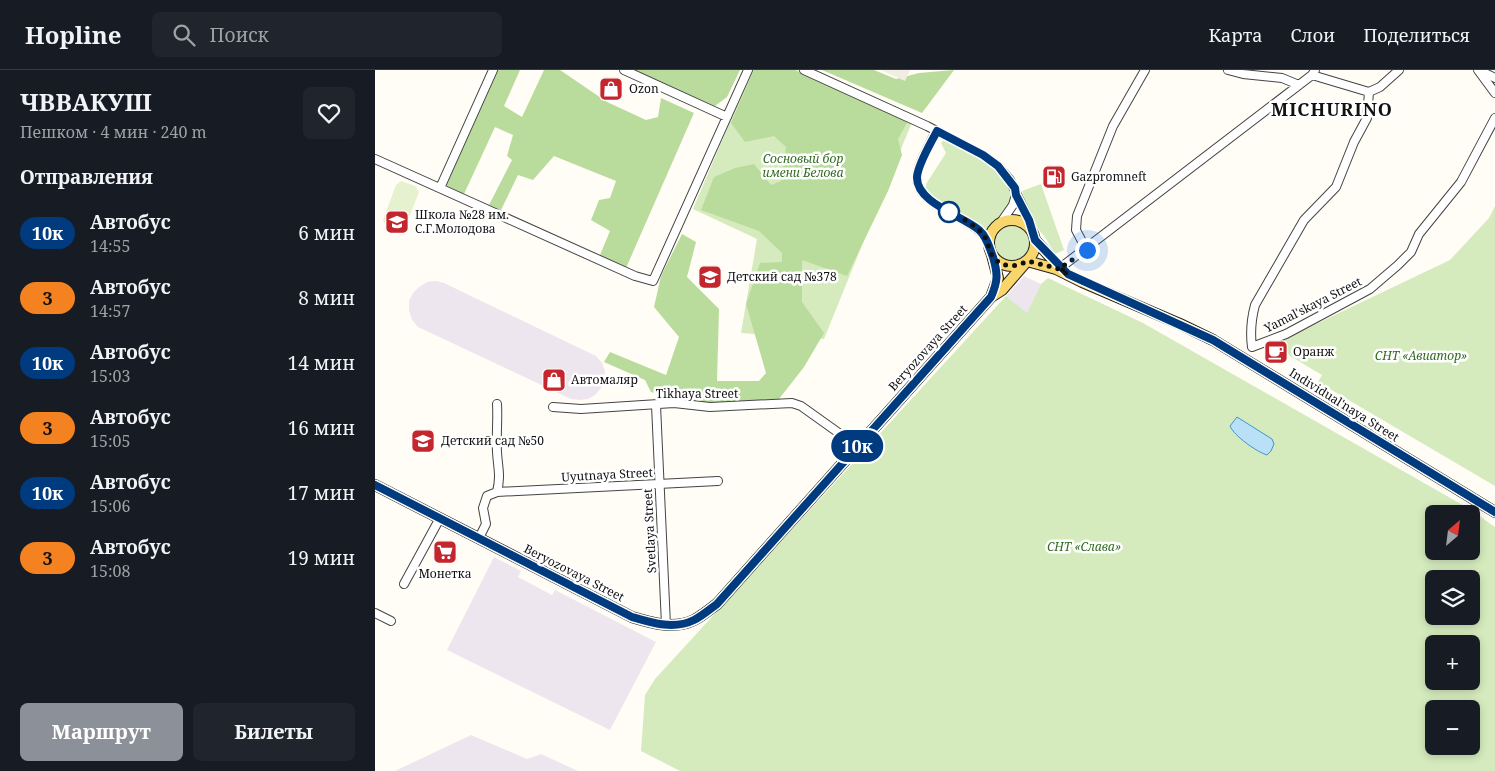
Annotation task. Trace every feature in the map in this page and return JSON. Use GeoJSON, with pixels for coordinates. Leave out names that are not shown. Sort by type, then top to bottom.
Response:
{"type":"FeatureCollection","features":[{"type":"Feature","properties":{"kind":"main road"},"geometry":{"type":"LineString","coordinates":[[990,249],[996,260],[1008,266],[1021,264],[1027,261],[1034,251],[1034,236],[1023,223],[1011,220],[999,224],[993,230],[990,249],[997,278],[991,297]]}},
{"type":"Feature","properties":{"kind":"main road","name":"Individual'naya Street"},"geometry":{"type":"LineString","coordinates":[[1034,236],[1064,271]]}},
{"type":"Feature","properties":{"kind":"main road","name":"Individual'naya Street"},"geometry":{"type":"LineString","coordinates":[[1027,261],[1064,271],[1213,340],[1495,512]]}},
{"type":"Feature","properties":{"kind":"main road","name":"Beryozovaya Street"},"geometry":{"type":"LineString","coordinates":[[375,486],[632,617],[655,624],[666,625],[681,624],[695,620],[717,604],[991,297],[1002,290],[1027,261]]}},
{"type":"Feature","properties":{"kind":"street"},"geometry":{"type":"LineString","coordinates":[[440,188],[493,70]]}},
{"type":"Feature","properties":{"kind":"street"},"geometry":{"type":"LineString","coordinates":[[624,70],[727,117]]}},
{"type":"Feature","properties":{"kind":"street"},"geometry":{"type":"LineString","coordinates":[[375,159],[635,276],[653,281],[748,70]]}},
{"type":"Feature","properties":{"kind":"street"},"geometry":{"type":"LineString","coordinates":[[804,70],[937,131],[983,155],[998,166],[1010,180],[1024,208],[1034,236]]}},
{"type":"Feature","properties":{"kind":"street"},"geometry":{"type":"LineString","coordinates":[[1087,250],[1076,230],[1077,216],[1113,126],[1145,70]]}},
{"type":"Feature","properties":{"kind":"street"},"geometry":{"type":"LineString","coordinates":[[1228,70],[1243,74],[1282,78],[1299,84]]}},
{"type":"Feature","properties":{"kind":"street"},"geometry":{"type":"LineString","coordinates":[[1064,271],[1087,250],[1314,73],[1369,92],[1399,70]]}},
{"type":"Feature","properties":{"kind":"street"},"geometry":{"type":"LineString","coordinates":[[1478,70],[1495,78]]}},
{"type":"Feature","properties":{"kind":"street"},"geometry":{"type":"LineString","coordinates":[[1478,70],[1495,93]]}},
{"type":"Feature","properties":{"kind":"street","name":"Yamal'skaya Street"},"geometry":{"type":"LineString","coordinates":[[1369,92],[1367,118],[1354,142],[1336,187],[1304,220],[1255,305],[1252,318],[1252,348],[1286,334],[1370,289],[1398,265],[1411,252],[1419,234],[1461,182],[1495,118]]}},
{"type":"Feature","properties":{"kind":"street"},"geometry":{"type":"LineString","coordinates":[[937,131],[922,160],[917,176],[918,185],[927,198],[978,229],[990,249]]}},
{"type":"Feature","properties":{"kind":"street"},"geometry":{"type":"LineString","coordinates":[[999,224],[1013,205],[1016,195]]}},
{"type":"Feature","properties":{"kind":"street"},"geometry":{"type":"LineString","coordinates":[[1245,359],[1252,348]]}},
{"type":"Feature","properties":{"kind":"street","name":"Tikhaya Street"},"geometry":{"type":"LineString","coordinates":[[553,407],[581,409],[674,404],[710,407],[792,403],[801,406],[857,446]]}},
{"type":"Feature","properties":{"kind":"street"},"geometry":{"type":"LineString","coordinates":[[479,538],[486,524],[483,508],[487,496],[497,492],[500,476],[497,451],[497,404]]}},
{"type":"Feature","properties":{"kind":"street","name":"Svetlaya Street"},"geometry":{"type":"LineString","coordinates":[[656,405],[666,625]]}},
{"type":"Feature","properties":{"kind":"street","name":"Uyutnaya Street"},"geometry":{"type":"LineString","coordinates":[[497,492],[718,481]]}},
{"type":"Feature","properties":{"kind":"street"},"geometry":{"type":"LineString","coordinates":[[404,584],[440,518]]}},
{"type":"Feature","properties":{"kind":"street"},"geometry":{"type":"LineString","coordinates":[[375,613],[391,622]]}},
{"type":"Feature","properties":{"kind":"shaded area"},"geometry":{"type":"Polygon","coordinates":[[[881,70],[910,70],[905,81],[881,70]]]}},
{"type":"Feature","properties":{"kind":"shaded area"},"geometry":{"type":"Polygon","coordinates":[[[1024,276],[1041,284],[1027,314],[1006,296],[1024,276]]]}},
{"type":"Feature","properties":{"kind":"shaded area"},"geometry":{"type":"Polygon","coordinates":[[[436,281],[444,283],[596,356],[602,363],[605,371],[601,388],[588,399],[571,399],[418,327],[412,320],[409,301],[419,287],[427,282],[436,281]]]}},
{"type":"Feature","properties":{"kind":"shaded area"},"geometry":{"type":"Polygon","coordinates":[[[494,557],[521,571],[518,577],[552,595],[555,590],[656,642],[610,730],[447,650],[494,557]]]}},
{"type":"Feature","properties":{"kind":"shaded area"},"geometry":{"type":"Polygon","coordinates":[[[471,735],[527,759],[541,754],[578,771],[395,771],[471,735]]]}},
{"type":"Feature","properties":{"kind":"green space"},"geometry":{"type":"Polygon","coordinates":[[[496,70],[520,70],[504,106],[522,117],[544,70],[560,70],[607,102],[646,120],[658,117],[661,98],[694,113],[626,268],[600,255],[610,231],[591,220],[599,200],[610,198],[616,181],[554,156],[533,180],[518,175],[501,210],[489,205],[512,160],[507,156],[513,135],[495,127],[464,194],[445,185],[496,70]]]}},
{"type":"Feature","properties":{"kind":"green space"},"geometry":{"type":"Polygon","coordinates":[[[634,70],[740,70],[727,97],[715,106],[634,70]]]}},
{"type":"Feature","properties":{"kind":"green space","name":"Сосновый бор имени Белова"},"geometry":{"type":"Polygon","coordinates":[[[752,70],[797,70],[912,122],[824,339],[741,333],[757,239],[693,209],[752,70]]]}},
{"type":"Feature","properties":{"kind":"green space","name":"Сосновый бор имени Белова"},"geometry":{"type":"Polygon","coordinates":[[[754,70],[794,70],[908,121],[898,139],[902,155],[888,191],[847,276],[802,260],[802,302],[824,333],[804,367],[779,399],[689,403],[651,392],[645,380],[604,362],[610,352],[666,375],[679,337],[654,307],[661,276],[682,234],[696,242],[687,277],[719,309],[717,381],[759,381],[766,373],[746,304],[760,263],[782,262],[782,253],[759,231],[701,210],[714,177],[735,168],[754,164],[771,185],[781,181],[786,147],[774,136],[745,142],[731,123],[754,70]]]}},
{"type":"Feature","properties":{"kind":"green space"},"geometry":{"type":"Polygon","coordinates":[[[822,70],[874,70],[896,79],[919,73],[954,70],[922,113],[822,70]]]}},
{"type":"Feature","properties":{"kind":"green space"},"geometry":{"type":"Polygon","coordinates":[[[944,140],[999,173],[1012,192],[1011,202],[1007,210],[986,232],[975,223],[931,198],[926,188],[926,184],[946,153],[941,143],[944,140]]]}},
{"type":"Feature","properties":{"kind":"green space"},"geometry":{"type":"Polygon","coordinates":[[[401,181],[415,186],[419,192],[405,228],[401,230],[386,225],[383,220],[396,185],[401,181]]]}},
{"type":"Feature","properties":{"kind":"green space"},"geometry":{"type":"Polygon","coordinates":[[[1041,184],[1064,250],[1055,254],[1045,237],[1034,224],[1022,191],[1041,184]]]}},
{"type":"Feature","properties":{"kind":"green space","name":"СНТ «Авиатор»"},"geometry":{"type":"Polygon","coordinates":[[[1495,206],[1495,486],[1318,382],[1322,375],[1290,356],[1278,342],[1450,260],[1489,218],[1495,206]]]}},
{"type":"Feature","properties":{"kind":"green space"},"geometry":{"type":"Polygon","coordinates":[[[1012,224],[1019,225],[1025,230],[1030,236],[1030,250],[1025,256],[1019,261],[1012,262],[1005,261],[999,256],[994,250],[993,243],[994,236],[999,230],[1005,225],[1012,224]]]}},
{"type":"Feature","properties":{"kind":"green space","name":"СНТ «Слава»"},"geometry":{"type":"Polygon","coordinates":[[[1048,278],[1143,323],[1463,505],[1425,505],[1425,560],[1480,560],[1480,516],[1495,527],[1495,771],[680,771],[641,751],[645,695],[655,679],[1006,296],[1027,313],[1041,284],[1048,278]]]}},
{"type":"Feature","properties":{"kind":"water"},"geometry":{"type":"Polygon","coordinates":[[[1237,417],[1272,439],[1274,444],[1267,455],[1246,443],[1232,430],[1230,426],[1237,417]]]}},
{"type":"Feature","properties":{"kind":"bus line","name":"10к"},"geometry":{"type":"LineString","coordinates":[[375,485],[632,617],[655,624],[666,625],[681,624],[695,620],[717,604],[991,297],[997,278],[996,268],[989,244],[983,234],[972,225],[927,198],[918,185],[917,176],[922,160],[937,131],[983,155],[998,166],[1015,188],[1016,195],[1024,208],[1035,240],[1060,268],[1068,274],[1213,340],[1495,512]]}},
{"type":"Feature","properties":{"kind":"place","name":"Ozon"},"geometry":{"type":"Point","coordinates":[611,89]}},
{"type":"Feature","properties":{"kind":"place","name":"Gazpromneft"},"geometry":{"type":"Point","coordinates":[1054,177]}},
{"type":"Feature","properties":{"kind":"place","name":"Школа №28 им. С.Г.Молодова"},"geometry":{"type":"Point","coordinates":[397,222]}},
{"type":"Feature","properties":{"kind":"place","name":"Детский сад №378"},"geometry":{"type":"Point","coordinates":[710,277]}},
{"type":"Feature","properties":{"kind":"place","name":"Оранж"},"geometry":{"type":"Point","coordinates":[1276,352]}},
{"type":"Feature","properties":{"kind":"place","name":"Автомаляр"},"geometry":{"type":"Point","coordinates":[554,380]}},
{"type":"Feature","properties":{"kind":"place","name":"Детский сад №50"},"geometry":{"type":"Point","coordinates":[423,441]}},
{"type":"Feature","properties":{"kind":"place","name":"Монетка"},"geometry":{"type":"Point","coordinates":[445,552]}},
{"type":"Feature","properties":{"kind":"district","name":"MICHURINO"},"geometry":{"type":"Point","coordinates":[1332,110]}},
{"type":"Feature","properties":{"kind":"route"},"geometry":{"type":"LineString","coordinates":[[949,212],[978,229],[989,244],[996,260],[1008,266],[1015,266],[1027,261],[1047,265],[1068,274],[1060,268],[1087,250]]}}]}
